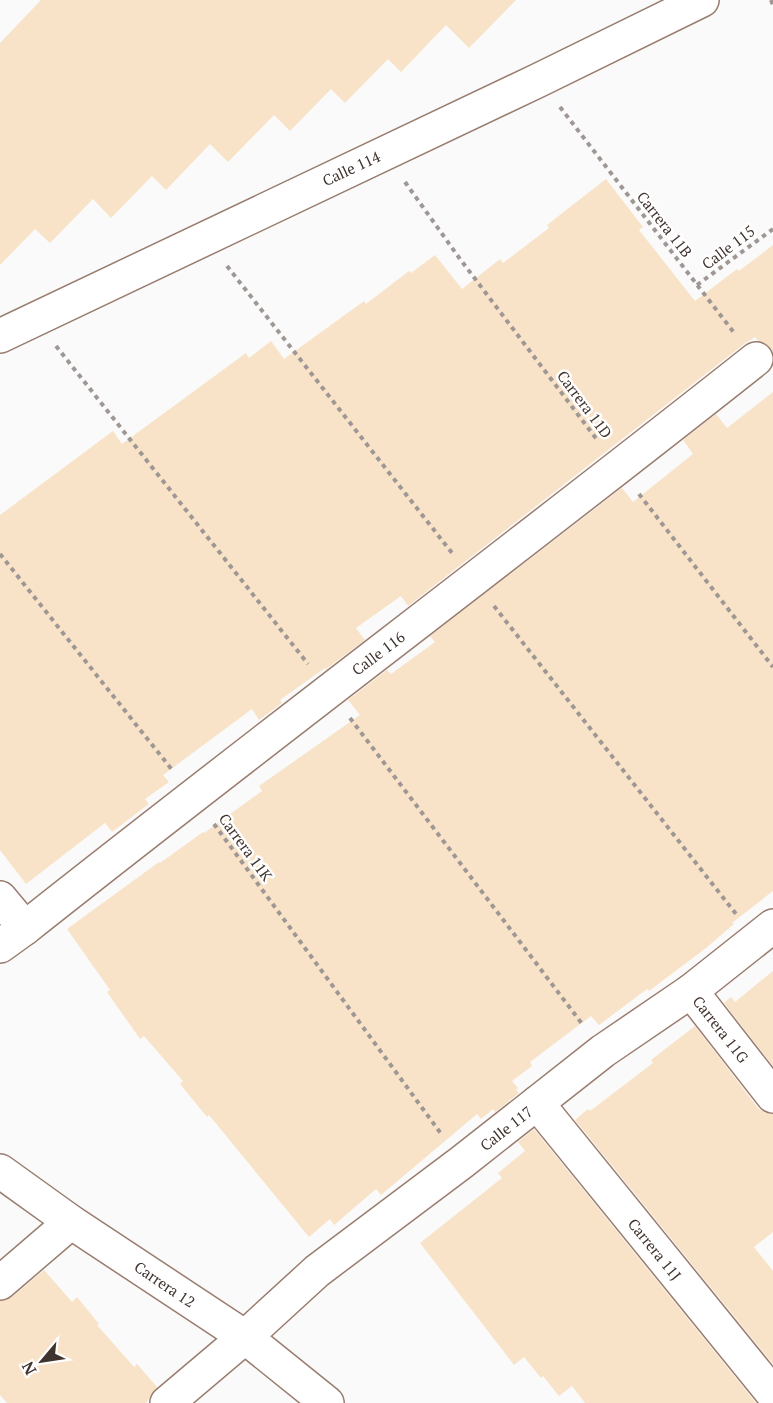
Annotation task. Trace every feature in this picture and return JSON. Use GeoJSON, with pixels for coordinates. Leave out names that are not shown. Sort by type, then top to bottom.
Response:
{"type":"FeatureCollection","features":[{"type":"Feature","properties":{"kind":"street","name":"Calle 114"},"geometry":{"type":"LineString","coordinates":[[0,336],[702,0]]}},
{"type":"Feature","properties":{"kind":"street","name":"Calle 116"},"geometry":{"type":"LineString","coordinates":[[13,937],[756,360]]}},
{"type":"Feature","properties":{"kind":"street"},"geometry":{"type":"LineString","coordinates":[[0,897],[13,937]]}},
{"type":"Feature","properties":{"kind":"street","name":"Calle 117"},"geometry":{"type":"LineString","coordinates":[[167,1403],[245,1337],[317,1271],[603,1052],[691,991],[773,926]]}},
{"type":"Feature","properties":{"kind":"street","name":"Carrera 11G"},"geometry":{"type":"LineString","coordinates":[[691,991],[773,1096]]}},
{"type":"Feature","properties":{"kind":"street","name":"Carrera 11J"},"geometry":{"type":"LineString","coordinates":[[537,1103],[773,1394]]}},
{"type":"Feature","properties":{"kind":"street","name":"Carrera 12"},"geometry":{"type":"LineString","coordinates":[[0,1171],[71,1222],[245,1337],[327,1403]]}},
{"type":"Feature","properties":{"kind":"street"},"geometry":{"type":"LineString","coordinates":[[0,1283],[71,1222]]}},
{"type":"Feature","properties":{"kind":"path"},"geometry":{"type":"LineString","coordinates":[[771,0],[773,5]]}},
{"type":"Feature","properties":{"kind":"path","name":"Carrera 11B"},"geometry":{"type":"LineString","coordinates":[[539,80],[756,360]]}},
{"type":"Feature","properties":{"kind":"path","name":"Carrera 11D"},"geometry":{"type":"LineString","coordinates":[[384,152],[460,260],[773,667]]}},
{"type":"Feature","properties":{"kind":"path","name":"Calle 115"},"geometry":{"type":"LineString","coordinates":[[698,285],[773,229]]}},
{"type":"Feature","properties":{"kind":"path","name":"Carrera 11K"},"geometry":{"type":"LineString","coordinates":[[0,554],[193,795],[462,1162]]}},
{"type":"Feature","properties":{"kind":"building"},"geometry":{"type":"Polygon","coordinates":[[[41,0],[516,0],[469,48],[446,25],[401,72],[388,59],[345,103],[331,89],[290,131],[274,115],[228,162],[210,144],[166,190],[152,176],[111,218],[93,199],[50,243],[35,229],[0,265],[0,43],[41,0]]]}},
{"type":"Feature","properties":{"kind":"building"},"geometry":{"type":"Polygon","coordinates":[[[606,179],[643,227],[639,230],[695,301],[773,245],[773,352],[770,347],[755,337],[744,344],[408,606],[401,596],[356,628],[365,640],[280,700],[282,703],[259,720],[252,709],[163,775],[169,782],[145,799],[149,804],[112,832],[105,823],[26,884],[0,850],[0,515],[113,431],[122,444],[246,353],[249,358],[271,341],[284,359],[364,301],[366,304],[409,271],[411,273],[435,255],[462,289],[500,259],[503,263],[549,228],[547,225],[606,179]]]}},
{"type":"Feature","properties":{"kind":"building"},"geometry":{"type":"Polygon","coordinates":[[[773,392],[773,891],[732,923],[734,924],[706,948],[649,991],[647,989],[599,1025],[591,1016],[530,1062],[532,1066],[512,1081],[519,1093],[495,1112],[493,1109],[481,1119],[477,1114],[381,1195],[376,1189],[334,1225],[330,1219],[309,1237],[209,1115],[207,1117],[180,1084],[183,1081],[144,1036],[140,1039],[107,992],[110,990],[67,929],[262,791],[259,786],[360,715],[348,700],[387,670],[391,674],[435,642],[430,636],[622,488],[633,502],[693,454],[683,440],[716,414],[727,428],[773,392]]]}},
{"type":"Feature","properties":{"kind":"building"},"geometry":{"type":"Polygon","coordinates":[[[773,971],[773,1066],[724,1003],[731,997],[735,1002],[773,971]]]}},
{"type":"Feature","properties":{"kind":"building"},"geometry":{"type":"Polygon","coordinates":[[[695,1026],[758,1108],[765,1113],[773,1114],[773,1232],[754,1247],[773,1271],[773,1364],[575,1120],[653,1063],[651,1060],[695,1026]]]}},
{"type":"Feature","properties":{"kind":"building"},"geometry":{"type":"Polygon","coordinates":[[[534,1129],[756,1403],[585,1403],[572,1386],[559,1396],[524,1357],[514,1365],[420,1243],[502,1178],[498,1173],[525,1151],[518,1142],[534,1129]]]}},
{"type":"Feature","properties":{"kind":"building"},"geometry":{"type":"Polygon","coordinates":[[[44,1270],[72,1302],[77,1297],[99,1324],[97,1325],[134,1367],[137,1364],[157,1387],[146,1403],[7,1403],[0,1395],[0,1301],[12,1297],[44,1270]]]}}]}
